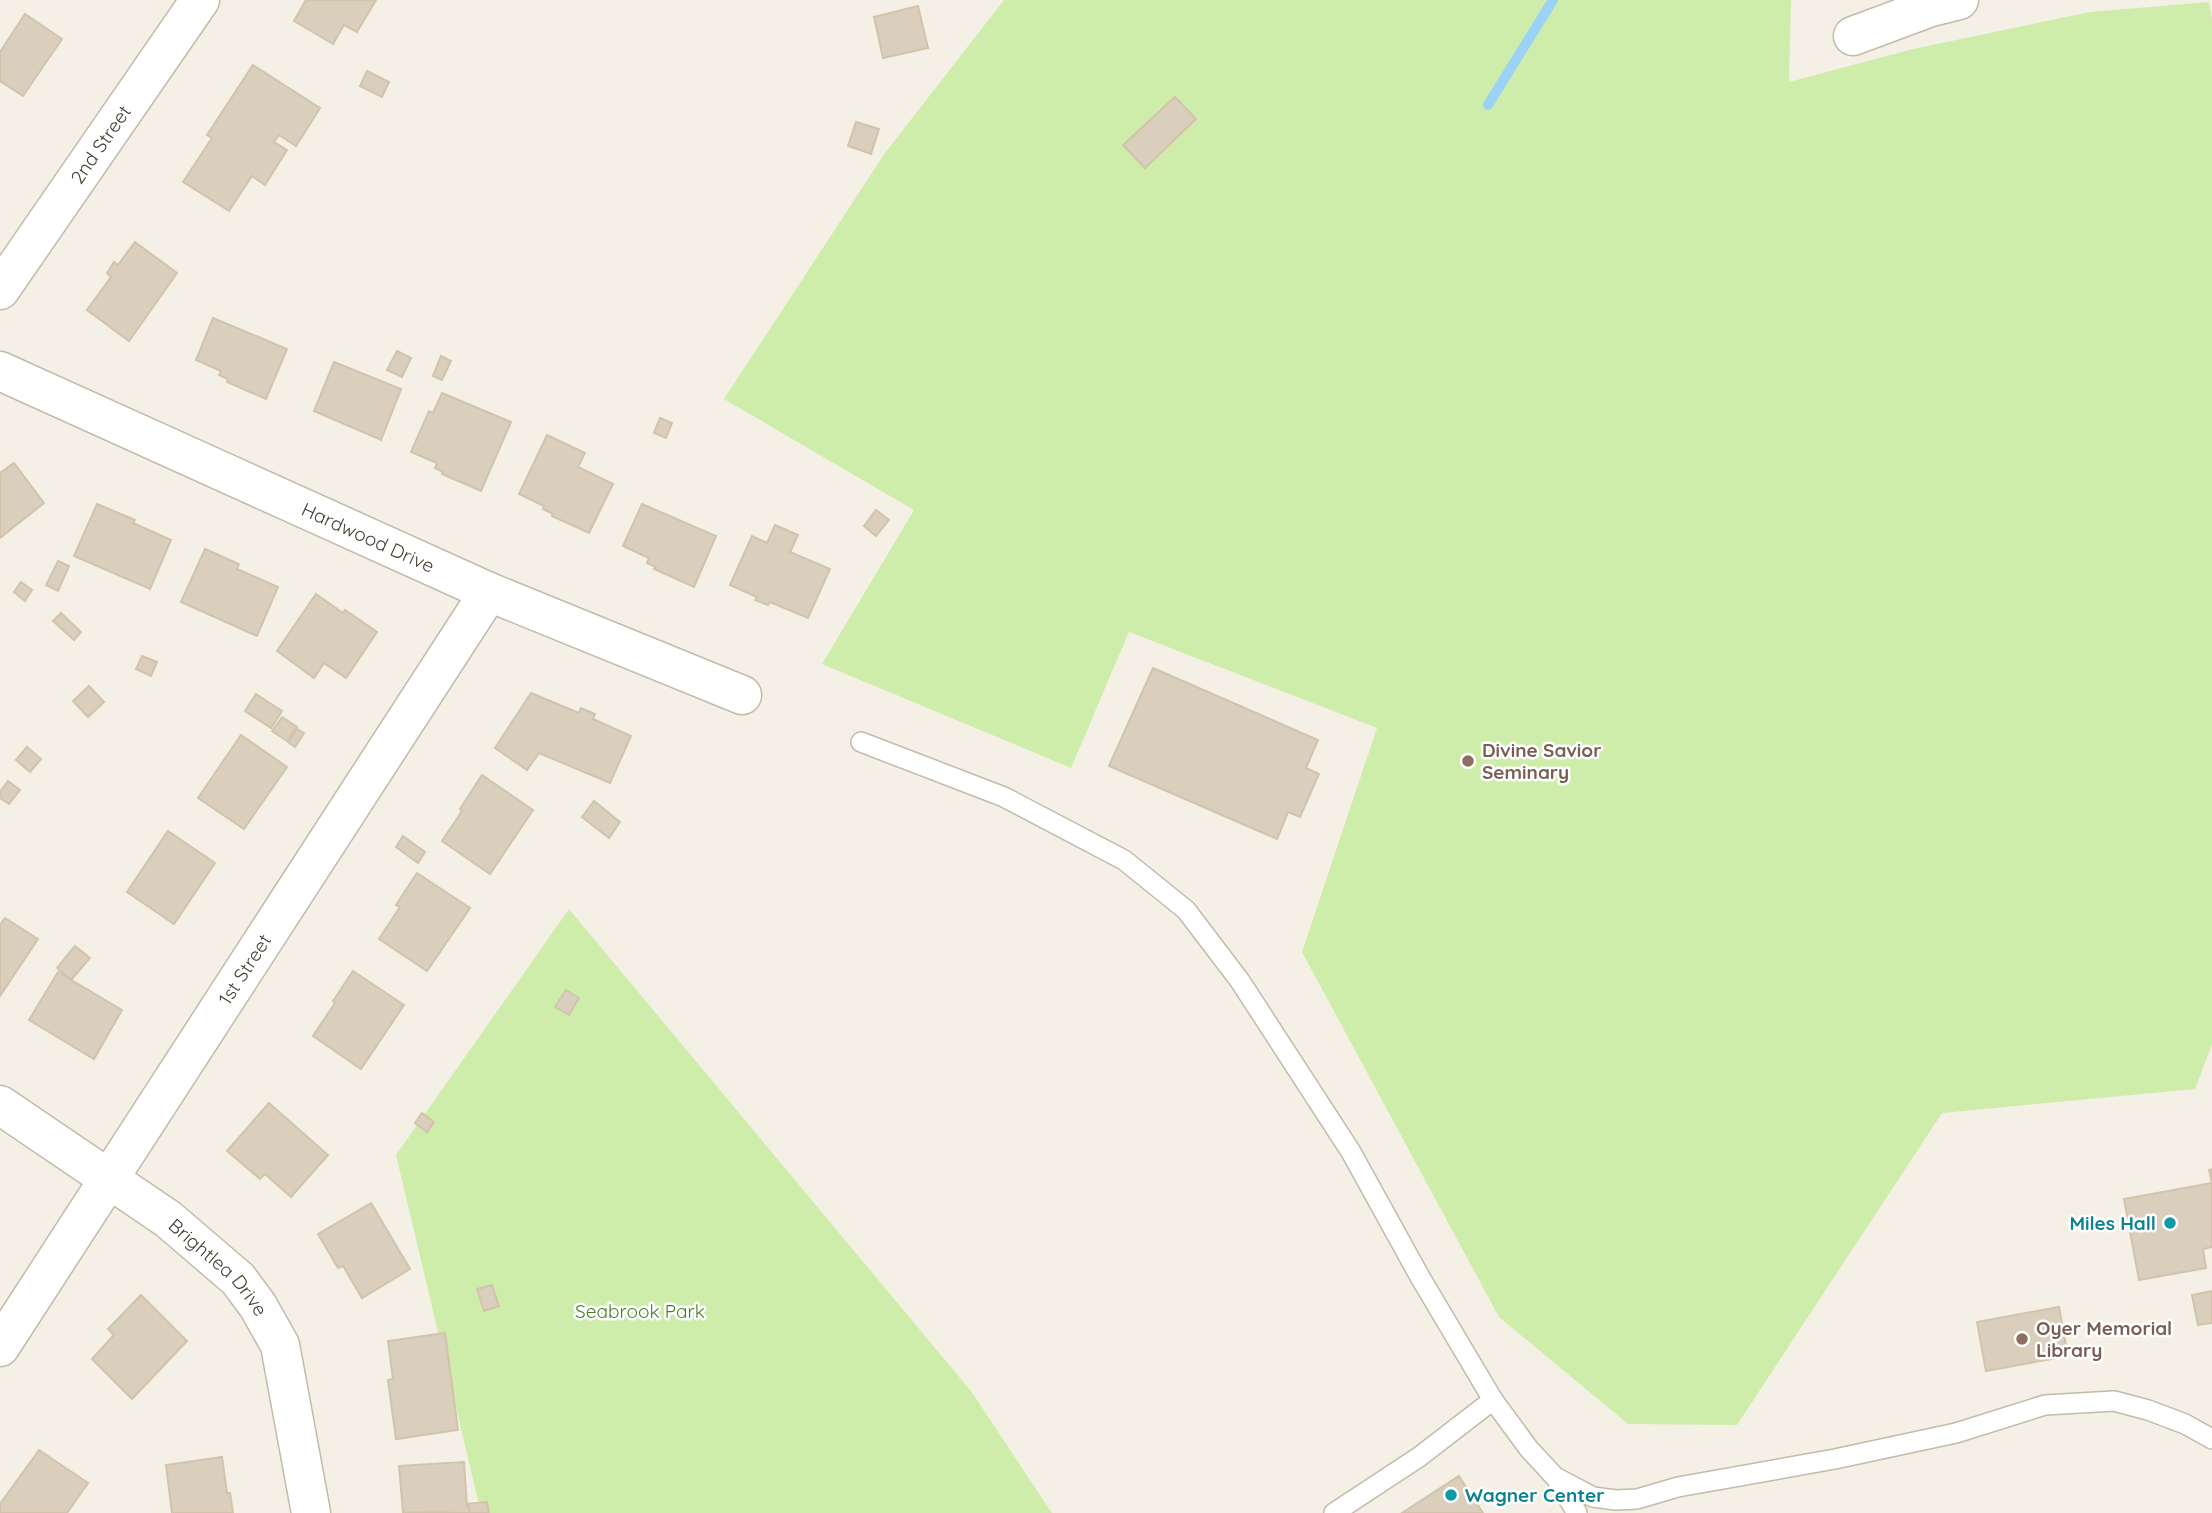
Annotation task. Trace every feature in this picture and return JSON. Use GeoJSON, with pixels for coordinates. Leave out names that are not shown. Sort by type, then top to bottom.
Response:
{"type":"FeatureCollection","features":[{"type":"Feature","properties":{"kind":"street","name":"2nd Street"},"geometry":{"type":"LineString","coordinates":[[0,290],[200,0]]}},
{"type":"Feature","properties":{"kind":"street"},"geometry":{"type":"LineString","coordinates":[[1853,36],[1931,7],[1959,0]]}},
{"type":"Feature","properties":{"kind":"street","name":"Hardwood Drive"},"geometry":{"type":"LineString","coordinates":[[0,371],[489,592],[742,695]]}},
{"type":"Feature","properties":{"kind":"street","name":"1st Street"},"geometry":{"type":"LineString","coordinates":[[0,1347],[489,592]]}},
{"type":"Feature","properties":{"kind":"street","name":"Brightlea Drive"},"geometry":{"type":"LineString","coordinates":[[0,1105],[168,1219],[238,1279],[258,1306],[280,1345],[312,1513]]}},
{"type":"Feature","properties":{"kind":"lane"},"geometry":{"type":"LineString","coordinates":[[861,742],[1004,797],[1124,860],[1186,910],[1240,981],[1350,1152],[1493,1400],[1529,1449],[1555,1477],[1577,1513]]}},
{"type":"Feature","properties":{"kind":"lane"},"geometry":{"type":"LineString","coordinates":[[1334,1513],[1419,1457],[1493,1400]]}},
{"type":"Feature","properties":{"kind":"lane"},"geometry":{"type":"LineString","coordinates":[[1555,1477],[1593,1497],[1637,1499],[1678,1487],[1835,1459],[1956,1433],[2045,1405],[2085,1402],[2114,1401],[2148,1410],[2212,1438]]}},
{"type":"Feature","properties":{"kind":"green space"},"geometry":{"type":"Polygon","coordinates":[[[1004,0],[1791,0],[1789,82],[1913,49],[2090,12],[2209,2],[2212,19],[2212,1044],[2195,1089],[1942,1113],[1737,1425],[1628,1424],[1499,1317],[1302,952],[1377,728],[1129,632],[1071,768],[822,664],[914,510],[724,399],[885,153],[1004,0]]]}},
{"type":"Feature","properties":{"kind":"green space","name":"Seabrook Park"},"geometry":{"type":"Polygon","coordinates":[[[569,909],[971,1391],[1052,1513],[481,1513],[396,1155],[569,909]]]}},
{"type":"Feature","properties":{"kind":"building"},"geometry":{"type":"Polygon","coordinates":[[[306,0],[376,0],[357,32],[344,25],[333,44],[294,21],[306,0]]]}},
{"type":"Feature","properties":{"kind":"building"},"geometry":{"type":"Polygon","coordinates":[[[918,6],[928,48],[883,58],[874,17],[918,6]]]}},
{"type":"Feature","properties":{"kind":"building"},"geometry":{"type":"Polygon","coordinates":[[[25,14],[62,39],[23,96],[0,81],[0,52],[25,14]]]}},
{"type":"Feature","properties":{"kind":"building"},"geometry":{"type":"Polygon","coordinates":[[[253,65],[320,108],[296,146],[279,135],[274,142],[287,150],[265,185],[252,176],[229,211],[183,182],[212,138],[207,135],[253,65]]]}},
{"type":"Feature","properties":{"kind":"building"},"geometry":{"type":"Polygon","coordinates":[[[367,71],[389,82],[382,97],[360,86],[367,71]]]}},
{"type":"Feature","properties":{"kind":"building"},"geometry":{"type":"Polygon","coordinates":[[[1175,97],[1196,119],[1145,168],[1123,145],[1175,97]]]}},
{"type":"Feature","properties":{"kind":"building"},"geometry":{"type":"Polygon","coordinates":[[[856,122],[879,129],[871,154],[848,146],[856,122]]]}},
{"type":"Feature","properties":{"kind":"building"},"geometry":{"type":"Polygon","coordinates":[[[135,242],[177,273],[129,341],[87,310],[111,277],[107,273],[114,262],[118,265],[135,242]]]}},
{"type":"Feature","properties":{"kind":"building"},"geometry":{"type":"Polygon","coordinates":[[[213,318],[287,349],[266,399],[227,382],[228,379],[219,375],[221,371],[196,360],[213,318]]]}},
{"type":"Feature","properties":{"kind":"building"},"geometry":{"type":"Polygon","coordinates":[[[397,351],[411,358],[402,377],[387,370],[397,351]]]}},
{"type":"Feature","properties":{"kind":"building"},"geometry":{"type":"Polygon","coordinates":[[[441,356],[451,361],[442,380],[433,376],[441,356]]]}},
{"type":"Feature","properties":{"kind":"building"},"geometry":{"type":"Polygon","coordinates":[[[334,362],[401,389],[381,440],[314,411],[334,362]]]}},
{"type":"Feature","properties":{"kind":"building"},"geometry":{"type":"Polygon","coordinates":[[[442,393],[511,422],[481,491],[442,474],[443,472],[435,468],[437,463],[411,452],[429,411],[433,413],[442,393]]]}},
{"type":"Feature","properties":{"kind":"building"},"geometry":{"type":"Polygon","coordinates":[[[660,418],[672,423],[666,438],[654,433],[660,418]]]}},
{"type":"Feature","properties":{"kind":"building"},"geometry":{"type":"Polygon","coordinates":[[[547,435],[585,453],[578,467],[613,484],[589,533],[552,516],[553,514],[543,509],[544,506],[519,494],[547,435]]]}},
{"type":"Feature","properties":{"kind":"building"},"geometry":{"type":"Polygon","coordinates":[[[14,463],[44,503],[0,538],[0,473],[14,463]]]}},
{"type":"Feature","properties":{"kind":"building"},"geometry":{"type":"Polygon","coordinates":[[[97,504],[135,520],[133,523],[171,540],[150,589],[74,556],[97,504]]]}},
{"type":"Feature","properties":{"kind":"building"},"geometry":{"type":"Polygon","coordinates":[[[642,504],[716,536],[694,587],[654,569],[656,567],[647,563],[649,558],[623,546],[642,504]]]}},
{"type":"Feature","properties":{"kind":"building"},"geometry":{"type":"Polygon","coordinates":[[[876,510],[889,520],[876,536],[864,526],[876,510]]]}},
{"type":"Feature","properties":{"kind":"building"},"geometry":{"type":"Polygon","coordinates":[[[775,525],[798,535],[790,552],[830,569],[808,618],[770,602],[768,605],[755,600],[757,597],[730,585],[752,536],[767,543],[775,525]]]}},
{"type":"Feature","properties":{"kind":"building"},"geometry":{"type":"Polygon","coordinates":[[[205,549],[239,564],[237,569],[278,587],[257,636],[181,602],[205,549]]]}},
{"type":"Feature","properties":{"kind":"building"},"geometry":{"type":"Polygon","coordinates":[[[58,561],[69,566],[58,591],[46,585],[58,561]]]}},
{"type":"Feature","properties":{"kind":"building"},"geometry":{"type":"Polygon","coordinates":[[[21,582],[32,590],[25,601],[14,592],[21,582]]]}},
{"type":"Feature","properties":{"kind":"building"},"geometry":{"type":"Polygon","coordinates":[[[316,594],[377,632],[346,678],[324,663],[314,678],[277,651],[316,594]]]}},
{"type":"Feature","properties":{"kind":"building"},"geometry":{"type":"Polygon","coordinates":[[[61,613],[81,632],[74,640],[53,621],[61,613]]]}},
{"type":"Feature","properties":{"kind":"building"},"geometry":{"type":"Polygon","coordinates":[[[142,656],[157,662],[151,676],[136,669],[142,656]]]}},
{"type":"Feature","properties":{"kind":"building"},"geometry":{"type":"Polygon","coordinates":[[[1153,668],[1318,740],[1306,768],[1319,774],[1300,817],[1288,812],[1277,839],[1109,766],[1153,668]]]}},
{"type":"Feature","properties":{"kind":"building"},"geometry":{"type":"Polygon","coordinates":[[[89,686],[104,702],[88,717],[73,701],[89,686]]]}},
{"type":"Feature","properties":{"kind":"building"},"geometry":{"type":"Polygon","coordinates":[[[531,693],[579,713],[581,708],[595,714],[593,719],[631,736],[610,783],[539,753],[527,770],[495,748],[531,693]]]}},
{"type":"Feature","properties":{"kind":"building"},"geometry":{"type":"Polygon","coordinates":[[[256,694],[282,711],[271,728],[245,711],[256,694]]]}},
{"type":"Feature","properties":{"kind":"building"},"geometry":{"type":"Polygon","coordinates":[[[282,717],[297,727],[287,741],[272,731],[282,717]]]}},
{"type":"Feature","properties":{"kind":"building"},"geometry":{"type":"Polygon","coordinates":[[[297,729],[304,733],[295,747],[288,742],[297,729]]]}},
{"type":"Feature","properties":{"kind":"building"},"geometry":{"type":"Polygon","coordinates":[[[241,735],[287,767],[244,829],[198,798],[241,735]]]}},
{"type":"Feature","properties":{"kind":"building"},"geometry":{"type":"Polygon","coordinates":[[[27,747],[41,759],[30,772],[16,760],[27,747]]]}},
{"type":"Feature","properties":{"kind":"building"},"geometry":{"type":"Polygon","coordinates":[[[482,775],[533,810],[490,874],[442,841],[482,775]]]}},
{"type":"Feature","properties":{"kind":"building"},"geometry":{"type":"Polygon","coordinates":[[[8,781],[20,790],[9,804],[0,798],[0,792],[8,781]]]}},
{"type":"Feature","properties":{"kind":"building"},"geometry":{"type":"Polygon","coordinates":[[[594,801],[620,822],[609,838],[582,817],[594,801]]]}},
{"type":"Feature","properties":{"kind":"building"},"geometry":{"type":"Polygon","coordinates":[[[168,831],[215,863],[174,924],[127,892],[168,831]]]}},
{"type":"Feature","properties":{"kind":"building"},"geometry":{"type":"Polygon","coordinates":[[[403,836],[425,852],[418,863],[396,847],[403,836]]]}},
{"type":"Feature","properties":{"kind":"building"},"geometry":{"type":"Polygon","coordinates":[[[417,873],[470,908],[427,971],[379,939],[400,907],[396,905],[417,873]]]}},
{"type":"Feature","properties":{"kind":"building"},"geometry":{"type":"Polygon","coordinates":[[[5,918],[38,939],[0,996],[0,925],[5,918]]]}},
{"type":"Feature","properties":{"kind":"building"},"geometry":{"type":"Polygon","coordinates":[[[75,946],[90,958],[71,980],[57,968],[75,946]]]}},
{"type":"Feature","properties":{"kind":"building"},"geometry":{"type":"Polygon","coordinates":[[[353,971],[404,1005],[361,1069],[313,1036],[353,971]]]}},
{"type":"Feature","properties":{"kind":"building"},"geometry":{"type":"Polygon","coordinates":[[[58,972],[122,1010],[94,1059],[29,1020],[58,972]]]}},
{"type":"Feature","properties":{"kind":"building"},"geometry":{"type":"Polygon","coordinates":[[[566,990],[579,998],[569,1015],[555,1007],[566,990]]]}},
{"type":"Feature","properties":{"kind":"building"},"geometry":{"type":"Polygon","coordinates":[[[269,1103],[328,1155],[291,1197],[265,1174],[260,1179],[227,1151],[269,1103]]]}},
{"type":"Feature","properties":{"kind":"building"},"geometry":{"type":"Polygon","coordinates":[[[422,1113],[434,1122],[427,1132],[415,1123],[422,1113]]]}},
{"type":"Feature","properties":{"kind":"building","name":"Miles Hall"},"geometry":{"type":"Polygon","coordinates":[[[2212,1183],[2212,1247],[2203,1249],[2206,1268],[2139,1280],[2124,1199],[2212,1183]]]}},
{"type":"Feature","properties":{"kind":"building"},"geometry":{"type":"Polygon","coordinates":[[[371,1203],[410,1269],[362,1298],[343,1266],[338,1268],[318,1234],[371,1203]]]}},
{"type":"Feature","properties":{"kind":"building"},"geometry":{"type":"Polygon","coordinates":[[[492,1285],[499,1306],[484,1311],[477,1289],[492,1285]]]}},
{"type":"Feature","properties":{"kind":"building"},"geometry":{"type":"Polygon","coordinates":[[[2212,1291],[2212,1323],[2198,1325],[2192,1295],[2212,1291]]]}},
{"type":"Feature","properties":{"kind":"building"},"geometry":{"type":"Polygon","coordinates":[[[141,1295],[187,1341],[132,1399],[92,1359],[114,1335],[108,1329],[141,1295]]]}},
{"type":"Feature","properties":{"kind":"building","name":"Oyer Memorial Library"},"geometry":{"type":"Polygon","coordinates":[[[2059,1307],[2068,1356],[1986,1371],[1977,1322],[2059,1307]]]}},
{"type":"Feature","properties":{"kind":"building"},"geometry":{"type":"Polygon","coordinates":[[[445,1333],[458,1430],[396,1439],[388,1380],[393,1379],[388,1341],[445,1333]]]}},
{"type":"Feature","properties":{"kind":"building"},"geometry":{"type":"Polygon","coordinates":[[[39,1450],[88,1483],[67,1513],[0,1513],[0,1504],[39,1450]]]}},
{"type":"Feature","properties":{"kind":"building"},"geometry":{"type":"Polygon","coordinates":[[[222,1457],[233,1513],[172,1513],[166,1465],[222,1457]]]}},
{"type":"Feature","properties":{"kind":"building"},"geometry":{"type":"Polygon","coordinates":[[[464,1462],[467,1506],[470,1513],[403,1512],[399,1466],[464,1462]]]}},
{"type":"Feature","properties":{"kind":"building","name":"Wagner Center"},"geometry":{"type":"Polygon","coordinates":[[[1459,1476],[1483,1513],[1402,1513],[1459,1476]]]}},
{"type":"Feature","properties":{"kind":"building"},"geometry":{"type":"Polygon","coordinates":[[[487,1502],[489,1513],[470,1513],[467,1506],[467,1504],[487,1502]]]}},
{"type":"Feature","properties":{"kind":"waterway"},"geometry":{"type":"LineString","coordinates":[[1488,105],[1553,0]]}},
{"type":"Feature","properties":{"kind":"place","name":"Divine Savior Seminary"},"geometry":{"type":"Point","coordinates":[1468,761]}},
{"type":"Feature","properties":{"kind":"place","name":"Miles Hall"},"geometry":{"type":"Point","coordinates":[2170,1223]}},
{"type":"Feature","properties":{"kind":"place","name":"Oyer Memorial Library"},"geometry":{"type":"Point","coordinates":[2022,1339]}},
{"type":"Feature","properties":{"kind":"place","name":"Wagner Center"},"geometry":{"type":"Point","coordinates":[1451,1495]}}]}
